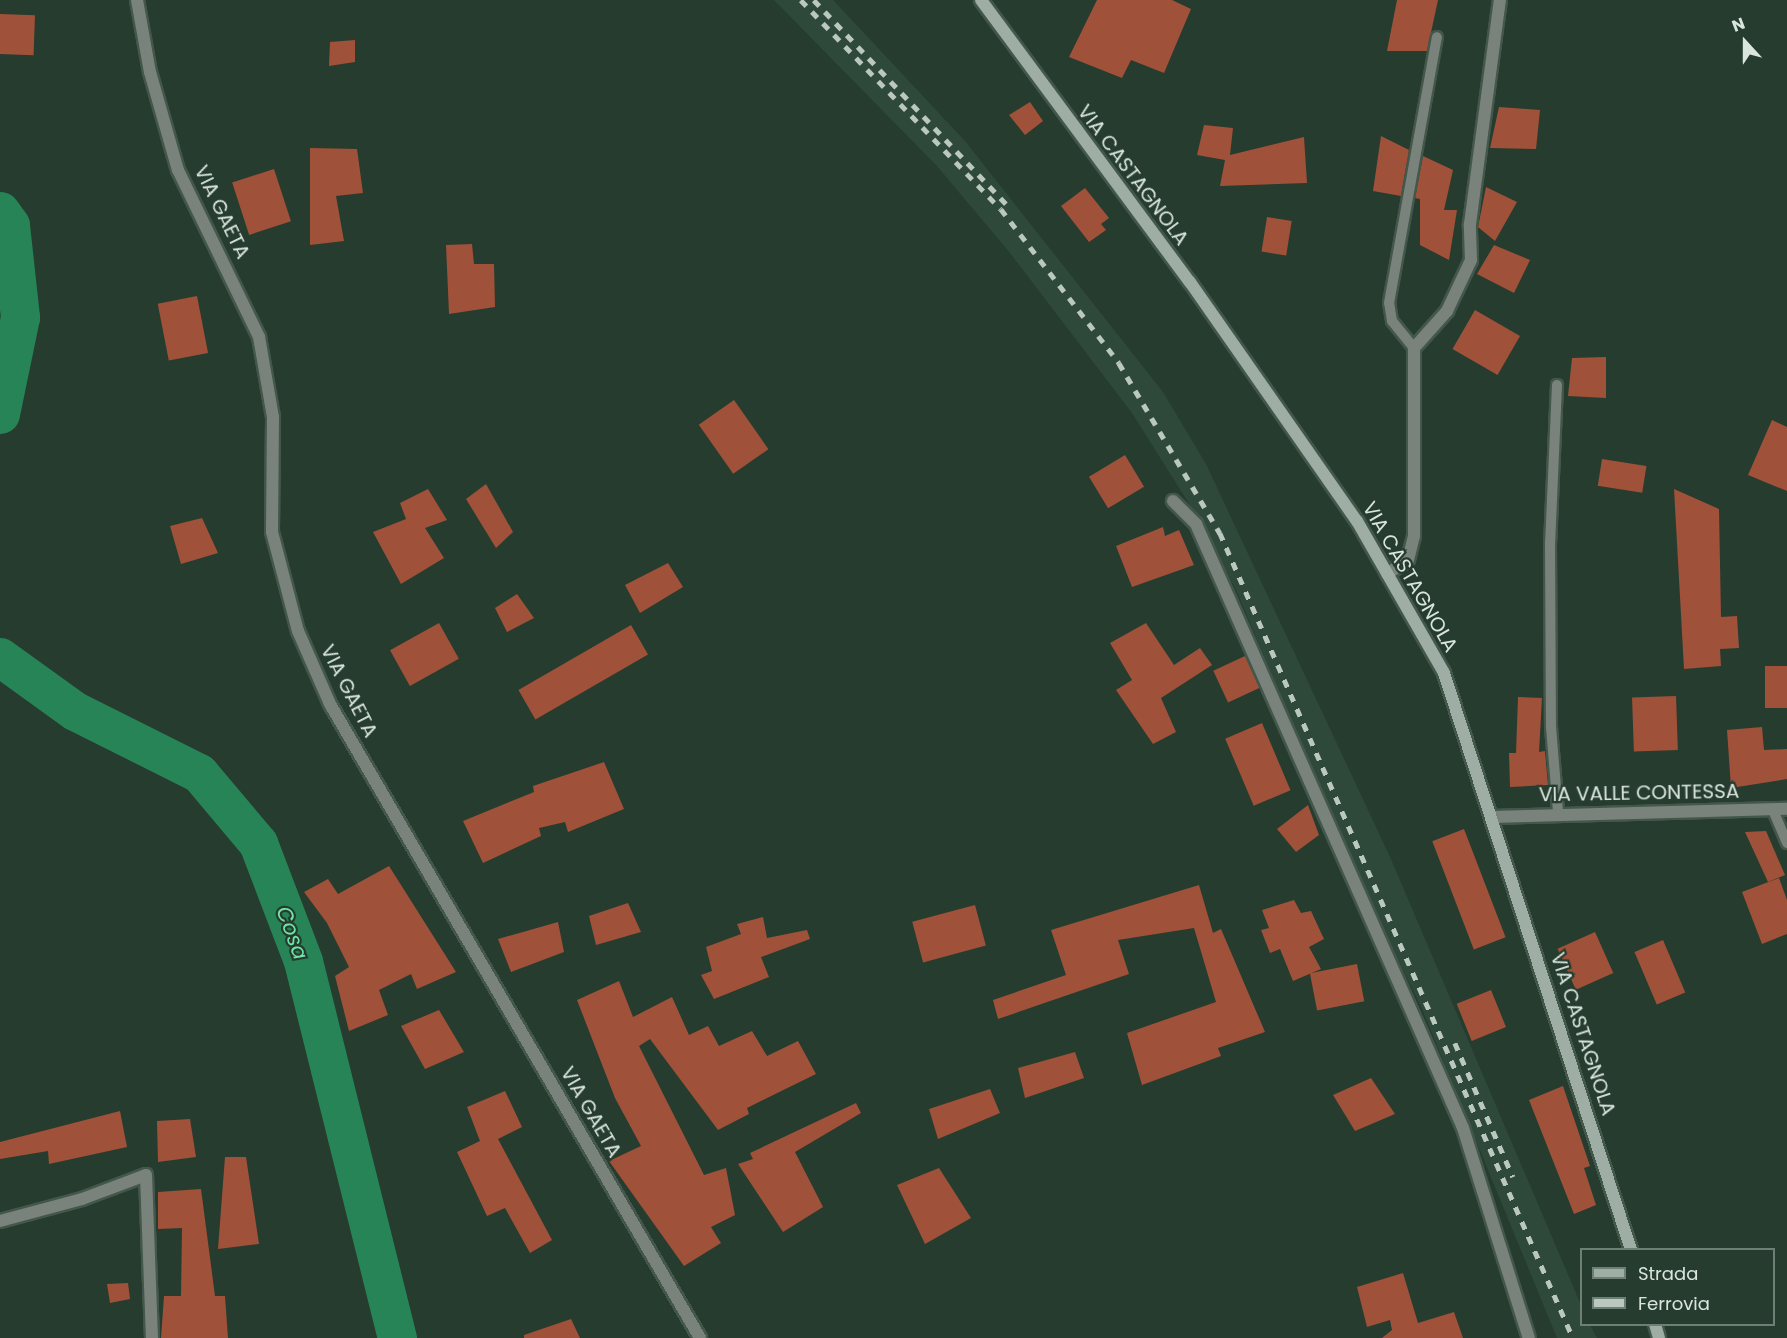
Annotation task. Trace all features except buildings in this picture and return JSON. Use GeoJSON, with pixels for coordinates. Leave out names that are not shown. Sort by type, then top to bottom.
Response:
{"type":"FeatureCollection","features":[{"type":"Feature","properties":{"kind":"main road","name":"VIA CASTAGNOLA"},"geometry":{"type":"LineString","coordinates":[[984,3],[1190,282],[1357,521],[1444,673],[1630,1248]]}},
{"type":"Feature","properties":{"kind":"street","name":"VIA GAETA"},"geometry":{"type":"LineString","coordinates":[[137,0],[150,72],[178,171],[259,337],[273,417],[272,532],[298,631],[330,704],[700,1338]]}},
{"type":"Feature","properties":{"kind":"street"},"geometry":{"type":"LineString","coordinates":[[1387,574],[1408,560],[1414,536],[1414,348],[1447,311],[1471,260],[1471,215],[1500,0]]}},
{"type":"Feature","properties":{"kind":"street"},"geometry":{"type":"LineString","coordinates":[[1173,501],[1196,524],[1463,1128],[1529,1338]]}},
{"type":"Feature","properties":{"kind":"street","name":"VIA VALLE CONTESSA"},"geometry":{"type":"LineString","coordinates":[[1492,817],[1558,813],[1787,809]]}},
{"type":"Feature","properties":{"kind":"street"},"geometry":{"type":"LineString","coordinates":[[0,1221],[146,1175],[152,1338]]}},
{"type":"Feature","properties":{"kind":"lane"},"geometry":{"type":"LineString","coordinates":[[1414,348],[1392,321],[1389,303],[1437,37]]}},
{"type":"Feature","properties":{"kind":"lane"},"geometry":{"type":"LineString","coordinates":[[1557,385],[1550,543],[1551,727],[1558,813]]}},
{"type":"Feature","properties":{"kind":"lane"},"geometry":{"type":"LineString","coordinates":[[1773,810],[1787,843]]}},
{"type":"Feature","properties":{"kind":"shaded area"},"geometry":{"type":"Polygon","coordinates":[[[774,0],[833,0],[965,141],[1163,392],[1206,464],[1390,857],[1580,1303],[1580,1326],[1591,1326],[1597,1338],[1557,1338],[1422,1009],[1355,872],[1237,592],[1193,510],[1132,413],[1010,253],[937,166],[774,0]]]}},
{"type":"Feature","properties":{"kind":"waterway","name":"Cosa"},"geometry":{"type":"LineString","coordinates":[[0,211],[10,225],[20,317],[0,414]]}},
{"type":"Feature","properties":{"kind":"waterway","name":"Cosa"},"geometry":{"type":"LineString","coordinates":[[0,657],[75,711],[199,773],[258,843],[303,961],[397,1338]]}},
{"type":"Feature","properties":{"kind":"railway"},"geometry":{"type":"LineString","coordinates":[[801,0],[1001,209],[1119,363],[1220,533],[1573,1338]]}},
{"type":"Feature","properties":{"kind":"railway"},"geometry":{"type":"LineString","coordinates":[[814,0],[1011,209]]}},
{"type":"Feature","properties":{"kind":"railway"},"geometry":{"type":"LineString","coordinates":[[1455,1043],[1513,1177]]}}]}
